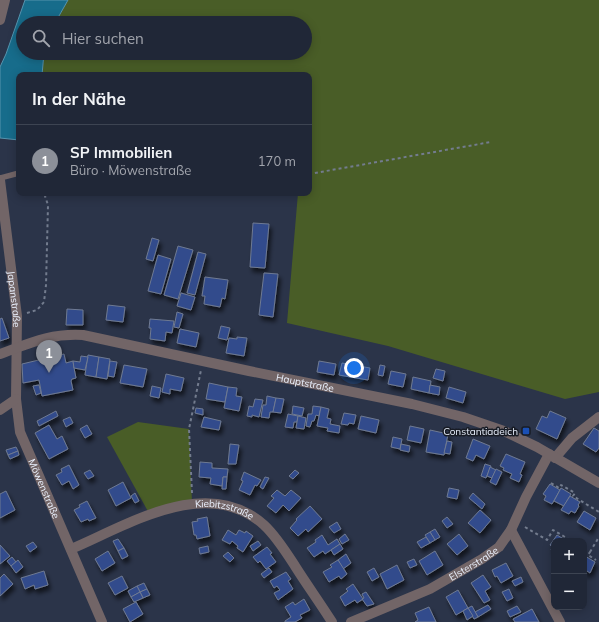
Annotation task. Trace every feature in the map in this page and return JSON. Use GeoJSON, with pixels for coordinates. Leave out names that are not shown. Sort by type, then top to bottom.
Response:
{"type":"FeatureCollection","features":[{"type":"Feature","properties":{"kind":"street"},"geometry":{"type":"LineString","coordinates":[[0,20],[5,0]]}},
{"type":"Feature","properties":{"kind":"street","name":"Japanstraße"},"geometry":{"type":"LineString","coordinates":[[0,179],[3,232],[17,316],[17,348]]}},
{"type":"Feature","properties":{"kind":"street","name":"Hauptstraße"},"geometry":{"type":"LineString","coordinates":[[0,354],[53,336],[65,334],[83,335],[406,403],[463,417],[504,431],[537,447],[599,483]]}},
{"type":"Feature","properties":{"kind":"street","name":"Möwenstraße"},"geometry":{"type":"LineString","coordinates":[[17,348],[16,400],[20,432],[102,622]]}},
{"type":"Feature","properties":{"kind":"street"},"geometry":{"type":"LineString","coordinates":[[0,410],[16,400]]}},
{"type":"Feature","properties":{"kind":"street","name":"Elsterstraße"},"geometry":{"type":"LineString","coordinates":[[351,622],[410,599],[446,581],[482,559],[498,547],[513,526],[552,456],[599,417]]}},
{"type":"Feature","properties":{"kind":"street","name":"Kiebitzstraße"},"geometry":{"type":"LineString","coordinates":[[71,549],[150,515],[192,503],[214,503],[237,508],[252,515],[272,533],[332,622]]}},
{"type":"Feature","properties":{"kind":"street"},"geometry":{"type":"LineString","coordinates":[[513,526],[560,622]]}},
{"type":"Feature","properties":{"kind":"lane"},"geometry":{"type":"LineString","coordinates":[[0,179],[16,174]]}},
{"type":"Feature","properties":{"kind":"path"},"geometry":{"type":"LineString","coordinates":[[312,173],[491,142]]}},
{"type":"Feature","properties":{"kind":"path"},"geometry":{"type":"LineString","coordinates":[[17,316],[37,310],[44,302],[48,224],[48,205],[45,196]]}},
{"type":"Feature","properties":{"kind":"path"},"geometry":{"type":"LineString","coordinates":[[192,503],[189,430],[202,361]]}},
{"type":"Feature","properties":{"kind":"path"},"geometry":{"type":"LineString","coordinates":[[551,483],[559,488],[561,485],[575,493],[573,496],[599,512]]}},
{"type":"Feature","properties":{"kind":"path"},"geometry":{"type":"LineString","coordinates":[[513,526],[547,540],[553,530],[567,538]]}},
{"type":"Feature","properties":{"kind":"path"},"geometry":{"type":"LineString","coordinates":[[596,560],[588,555],[599,537]]}},
{"type":"Feature","properties":{"kind":"green space"},"geometry":{"type":"Polygon","coordinates":[[[68,0],[599,0],[599,392],[565,399],[388,346],[287,323],[298,196],[312,196],[312,72],[42,72],[43,60],[312,60],[312,16],[59,16],[68,0]]]}},
{"type":"Feature","properties":{"kind":"green space"},"geometry":{"type":"Polygon","coordinates":[[[138,422],[189,429],[192,503],[150,515],[107,437],[138,422]]]}},
{"type":"Feature","properties":{"kind":"water"},"geometry":{"type":"Polygon","coordinates":[[[25,0],[68,0],[59,16],[19,16],[25,0]]]}},
{"type":"Feature","properties":{"kind":"water"},"geometry":{"type":"Polygon","coordinates":[[[16,26],[16,60],[43,60],[42,72],[16,72],[16,140],[0,138],[0,67],[16,26]]]}},
{"type":"Feature","properties":{"kind":"building"},"geometry":{"type":"Polygon","coordinates":[[[253,223],[269,224],[265,268],[250,267],[253,223]]]}},
{"type":"Feature","properties":{"kind":"building"},"geometry":{"type":"Polygon","coordinates":[[[152,238],[159,240],[153,261],[146,259],[152,238]]]}},
{"type":"Feature","properties":{"kind":"building"},"geometry":{"type":"Polygon","coordinates":[[[178,246],[193,250],[178,299],[164,295],[178,246]]]}},
{"type":"Feature","properties":{"kind":"building"},"geometry":{"type":"Polygon","coordinates":[[[198,252],[206,254],[195,295],[187,293],[198,252]]]}},
{"type":"Feature","properties":{"kind":"building"},"geometry":{"type":"Polygon","coordinates":[[[158,255],[171,259],[161,294],[148,291],[158,255]]]}},
{"type":"Feature","properties":{"kind":"building"},"geometry":{"type":"Polygon","coordinates":[[[264,273],[278,274],[273,317],[259,315],[264,273]]]}},
{"type":"Feature","properties":{"kind":"building"},"geometry":{"type":"Polygon","coordinates":[[[205,277],[228,280],[225,299],[222,298],[220,307],[204,304],[205,296],[202,296],[205,277]]]}},
{"type":"Feature","properties":{"kind":"building"},"geometry":{"type":"Polygon","coordinates":[[[181,293],[195,297],[191,310],[177,306],[181,293]]]}},
{"type":"Feature","properties":{"kind":"building"},"geometry":{"type":"Polygon","coordinates":[[[108,305],[125,307],[123,322],[106,320],[108,305]]]}},
{"type":"Feature","properties":{"kind":"building"},"geometry":{"type":"Polygon","coordinates":[[[67,309],[83,310],[83,325],[66,325],[67,309]]]}},
{"type":"Feature","properties":{"kind":"building"},"geometry":{"type":"Polygon","coordinates":[[[177,312],[183,314],[179,328],[174,327],[177,312]]]}},
{"type":"Feature","properties":{"kind":"building"},"geometry":{"type":"Polygon","coordinates":[[[2,318],[9,338],[0,341],[0,319],[2,318]]]}},
{"type":"Feature","properties":{"kind":"building"},"geometry":{"type":"Polygon","coordinates":[[[150,319],[174,321],[172,333],[166,332],[165,341],[150,339],[150,319]]]}},
{"type":"Feature","properties":{"kind":"building"},"geometry":{"type":"Polygon","coordinates":[[[221,326],[230,328],[227,340],[218,338],[221,326]]]}},
{"type":"Feature","properties":{"kind":"building"},"geometry":{"type":"Polygon","coordinates":[[[180,329],[199,333],[196,347],[177,343],[180,329]]]}},
{"type":"Feature","properties":{"kind":"building"},"geometry":{"type":"Polygon","coordinates":[[[237,337],[247,338],[244,356],[226,353],[229,338],[237,339],[237,337]]]}},
{"type":"Feature","properties":{"kind":"building"},"geometry":{"type":"Polygon","coordinates":[[[64,354],[66,363],[73,361],[76,378],[72,379],[71,381],[73,390],[42,396],[39,380],[23,383],[22,364],[64,354]]]}},
{"type":"Feature","properties":{"kind":"building"},"geometry":{"type":"Polygon","coordinates":[[[88,355],[99,357],[96,377],[85,375],[88,355]]]}},
{"type":"Feature","properties":{"kind":"building"},"geometry":{"type":"Polygon","coordinates":[[[81,356],[88,357],[85,370],[74,368],[73,361],[80,362],[81,356]]]}},
{"type":"Feature","properties":{"kind":"building"},"geometry":{"type":"Polygon","coordinates":[[[99,357],[110,359],[107,379],[96,377],[99,357]]]}},
{"type":"Feature","properties":{"kind":"building"},"geometry":{"type":"Polygon","coordinates":[[[110,361],[117,362],[114,377],[108,376],[110,361]]]}},
{"type":"Feature","properties":{"kind":"building"},"geometry":{"type":"Polygon","coordinates":[[[319,361],[336,364],[334,375],[317,372],[319,361]]]}},
{"type":"Feature","properties":{"kind":"building"},"geometry":{"type":"Polygon","coordinates":[[[342,363],[370,368],[368,380],[339,375],[342,363]]]}},
{"type":"Feature","properties":{"kind":"building"},"geometry":{"type":"Polygon","coordinates":[[[124,365],[147,369],[143,387],[120,383],[124,365]]]}},
{"type":"Feature","properties":{"kind":"building"},"geometry":{"type":"Polygon","coordinates":[[[380,365],[385,366],[383,376],[378,375],[380,365]]]}},
{"type":"Feature","properties":{"kind":"building"},"geometry":{"type":"Polygon","coordinates":[[[436,369],[445,371],[443,381],[433,378],[436,369]]]}},
{"type":"Feature","properties":{"kind":"building"},"geometry":{"type":"Polygon","coordinates":[[[391,371],[406,374],[403,387],[388,384],[391,371]]]}},
{"type":"Feature","properties":{"kind":"building"},"geometry":{"type":"Polygon","coordinates":[[[166,374],[184,378],[181,391],[170,389],[170,394],[162,392],[166,374]]]}},
{"type":"Feature","properties":{"kind":"building"},"geometry":{"type":"Polygon","coordinates":[[[413,377],[431,381],[429,393],[411,389],[413,377]]]}},
{"type":"Feature","properties":{"kind":"building"},"geometry":{"type":"Polygon","coordinates":[[[209,383],[228,387],[225,402],[206,399],[209,383]]]}},
{"type":"Feature","properties":{"kind":"building"},"geometry":{"type":"Polygon","coordinates":[[[39,385],[41,393],[36,395],[33,386],[39,385]]]}},
{"type":"Feature","properties":{"kind":"building"},"geometry":{"type":"Polygon","coordinates":[[[430,385],[440,387],[439,395],[429,393],[430,385]]]}},
{"type":"Feature","properties":{"kind":"building"},"geometry":{"type":"Polygon","coordinates":[[[152,386],[161,388],[159,398],[150,396],[152,386]]]}},
{"type":"Feature","properties":{"kind":"building"},"geometry":{"type":"Polygon","coordinates":[[[228,387],[237,388],[236,396],[242,397],[239,411],[224,408],[228,387]]]}},
{"type":"Feature","properties":{"kind":"building"},"geometry":{"type":"Polygon","coordinates":[[[449,387],[466,392],[463,403],[446,398],[449,387]]]}},
{"type":"Feature","properties":{"kind":"building"},"geometry":{"type":"Polygon","coordinates":[[[267,396],[276,398],[273,412],[270,412],[269,418],[261,417],[263,405],[266,405],[267,396]]]}},
{"type":"Feature","properties":{"kind":"building"},"geometry":{"type":"Polygon","coordinates":[[[276,398],[284,399],[281,413],[273,412],[276,398]]]}},
{"type":"Feature","properties":{"kind":"building"},"geometry":{"type":"Polygon","coordinates":[[[255,399],[263,400],[259,417],[252,415],[252,417],[247,416],[249,406],[253,407],[255,399]]]}},
{"type":"Feature","properties":{"kind":"building"},"geometry":{"type":"Polygon","coordinates":[[[293,406],[304,408],[302,416],[292,414],[293,406]]]}},
{"type":"Feature","properties":{"kind":"building"},"geometry":{"type":"Polygon","coordinates":[[[313,406],[321,407],[319,416],[316,415],[310,427],[306,426],[308,414],[312,414],[313,406]]]}},
{"type":"Feature","properties":{"kind":"building"},"geometry":{"type":"Polygon","coordinates":[[[321,407],[329,409],[327,418],[331,419],[330,424],[340,426],[339,433],[327,431],[328,428],[317,426],[321,407]]]}},
{"type":"Feature","properties":{"kind":"building"},"geometry":{"type":"Polygon","coordinates":[[[196,408],[203,409],[203,415],[195,413],[196,408]]]}},
{"type":"Feature","properties":{"kind":"building"},"geometry":{"type":"Polygon","coordinates":[[[56,411],[58,416],[39,426],[37,421],[56,411]]]}},
{"type":"Feature","properties":{"kind":"building"},"geometry":{"type":"Polygon","coordinates":[[[550,411],[566,418],[557,439],[536,429],[542,416],[547,418],[550,411]]]}},
{"type":"Feature","properties":{"kind":"building"},"geometry":{"type":"Polygon","coordinates":[[[344,413],[356,415],[354,424],[341,424],[344,413]]]}},
{"type":"Feature","properties":{"kind":"building"},"geometry":{"type":"Polygon","coordinates":[[[288,414],[298,416],[297,422],[294,422],[293,428],[285,427],[288,414]]]}},
{"type":"Feature","properties":{"kind":"building"},"geometry":{"type":"Polygon","coordinates":[[[298,416],[306,418],[304,429],[296,428],[298,416]]]}},
{"type":"Feature","properties":{"kind":"building"},"geometry":{"type":"Polygon","coordinates":[[[361,416],[379,420],[376,433],[358,429],[361,416]]]}},
{"type":"Feature","properties":{"kind":"building"},"geometry":{"type":"Polygon","coordinates":[[[70,417],[73,423],[66,427],[63,420],[70,417]]]}},
{"type":"Feature","properties":{"kind":"building"},"geometry":{"type":"Polygon","coordinates":[[[204,417],[221,421],[219,430],[201,427],[204,417]]]}},
{"type":"Feature","properties":{"kind":"building"},"geometry":{"type":"Polygon","coordinates":[[[49,425],[57,439],[62,436],[68,449],[49,459],[35,433],[49,425]]]}},
{"type":"Feature","properties":{"kind":"building"},"geometry":{"type":"Polygon","coordinates":[[[87,425],[92,434],[85,438],[80,429],[87,425]]]}},
{"type":"Feature","properties":{"kind":"building"},"geometry":{"type":"Polygon","coordinates":[[[410,426],[424,429],[421,443],[407,440],[410,426]]]}},
{"type":"Feature","properties":{"kind":"building"},"geometry":{"type":"Polygon","coordinates":[[[594,428],[599,431],[599,448],[596,452],[583,444],[594,428]]]}},
{"type":"Feature","properties":{"kind":"building"},"geometry":{"type":"Polygon","coordinates":[[[430,430],[448,434],[444,455],[426,452],[430,430]]]}},
{"type":"Feature","properties":{"kind":"building"},"geometry":{"type":"Polygon","coordinates":[[[393,437],[402,439],[400,449],[391,447],[393,437]]]}},
{"type":"Feature","properties":{"kind":"building"},"geometry":{"type":"Polygon","coordinates":[[[473,439],[490,446],[484,459],[476,455],[473,461],[466,458],[473,439]]]}},
{"type":"Feature","properties":{"kind":"building"},"geometry":{"type":"Polygon","coordinates":[[[447,441],[452,442],[450,454],[444,453],[447,441]]]}},
{"type":"Feature","properties":{"kind":"building"},"geometry":{"type":"Polygon","coordinates":[[[230,444],[239,445],[236,464],[228,464],[230,444]]]}},
{"type":"Feature","properties":{"kind":"building"},"geometry":{"type":"Polygon","coordinates":[[[401,444],[410,446],[409,452],[400,450],[401,444]]]}},
{"type":"Feature","properties":{"kind":"building"},"geometry":{"type":"Polygon","coordinates":[[[16,447],[18,451],[8,455],[6,450],[16,447]]]}},
{"type":"Feature","properties":{"kind":"building"},"geometry":{"type":"Polygon","coordinates":[[[18,451],[19,455],[10,459],[8,455],[18,451]]]}},
{"type":"Feature","properties":{"kind":"building"},"geometry":{"type":"Polygon","coordinates":[[[506,454],[525,462],[520,474],[522,475],[519,482],[510,478],[512,474],[503,470],[504,468],[500,466],[506,454]]]}},
{"type":"Feature","properties":{"kind":"building"},"geometry":{"type":"Polygon","coordinates":[[[200,462],[212,463],[212,468],[228,469],[227,477],[223,477],[222,486],[210,484],[211,478],[199,477],[200,462]]]}},
{"type":"Feature","properties":{"kind":"building"},"geometry":{"type":"Polygon","coordinates":[[[485,464],[491,466],[486,478],[481,476],[485,464]]]}},
{"type":"Feature","properties":{"kind":"building"},"geometry":{"type":"Polygon","coordinates":[[[69,465],[79,485],[73,489],[69,481],[62,485],[56,475],[62,472],[61,469],[69,465]]]}},
{"type":"Feature","properties":{"kind":"building"},"geometry":{"type":"Polygon","coordinates":[[[490,467],[496,470],[492,478],[487,476],[490,467]]]}},
{"type":"Feature","properties":{"kind":"building"},"geometry":{"type":"Polygon","coordinates":[[[496,469],[502,472],[496,485],[490,482],[496,469]]]}},
{"type":"Feature","properties":{"kind":"building"},"geometry":{"type":"Polygon","coordinates":[[[90,470],[94,476],[88,479],[84,473],[90,470]]]}},
{"type":"Feature","properties":{"kind":"building"},"geometry":{"type":"Polygon","coordinates":[[[295,470],[299,473],[293,479],[289,476],[295,470]]]}},
{"type":"Feature","properties":{"kind":"building"},"geometry":{"type":"Polygon","coordinates":[[[244,472],[261,480],[257,486],[255,485],[250,495],[239,490],[243,481],[241,480],[244,472]]]}},
{"type":"Feature","properties":{"kind":"building"},"geometry":{"type":"Polygon","coordinates":[[[223,477],[227,477],[226,489],[222,489],[223,477]]]}},
{"type":"Feature","properties":{"kind":"building"},"geometry":{"type":"Polygon","coordinates":[[[265,477],[269,478],[263,489],[260,487],[265,477]]]}},
{"type":"Feature","properties":{"kind":"building"},"geometry":{"type":"Polygon","coordinates":[[[123,482],[131,498],[116,506],[108,490],[123,482]]]}},
{"type":"Feature","properties":{"kind":"building"},"geometry":{"type":"Polygon","coordinates":[[[550,484],[560,490],[552,504],[544,500],[546,496],[543,494],[550,484]]]}},
{"type":"Feature","properties":{"kind":"building"},"geometry":{"type":"Polygon","coordinates":[[[449,488],[459,490],[457,499],[447,497],[449,488]]]}},
{"type":"Feature","properties":{"kind":"building"},"geometry":{"type":"Polygon","coordinates":[[[561,488],[571,494],[564,506],[554,501],[561,488]]]}},
{"type":"Feature","properties":{"kind":"building"},"geometry":{"type":"Polygon","coordinates":[[[277,490],[285,496],[291,490],[301,498],[289,511],[283,505],[276,513],[267,506],[274,498],[271,496],[277,490]]]}},
{"type":"Feature","properties":{"kind":"building"},"geometry":{"type":"Polygon","coordinates":[[[6,491],[15,510],[0,518],[0,494],[6,491]]]}},
{"type":"Feature","properties":{"kind":"building"},"geometry":{"type":"Polygon","coordinates":[[[135,493],[139,501],[135,503],[131,496],[135,493]]]}},
{"type":"Feature","properties":{"kind":"building"},"geometry":{"type":"Polygon","coordinates":[[[473,493],[485,504],[482,509],[469,498],[473,493]]]}},
{"type":"Feature","properties":{"kind":"building"},"geometry":{"type":"Polygon","coordinates":[[[570,496],[580,502],[575,513],[571,511],[569,514],[561,510],[570,496]]]}},
{"type":"Feature","properties":{"kind":"building"},"geometry":{"type":"Polygon","coordinates":[[[87,501],[96,518],[81,522],[74,510],[80,507],[79,505],[87,501]]]}},
{"type":"Feature","properties":{"kind":"building"},"geometry":{"type":"Polygon","coordinates":[[[310,506],[322,519],[308,532],[306,529],[298,536],[290,528],[297,520],[296,519],[310,506]]]}},
{"type":"Feature","properties":{"kind":"building"},"geometry":{"type":"Polygon","coordinates":[[[480,510],[491,520],[480,533],[468,523],[480,510]]]}},
{"type":"Feature","properties":{"kind":"building"},"geometry":{"type":"Polygon","coordinates":[[[584,511],[596,518],[590,530],[577,522],[584,511]]]}},
{"type":"Feature","properties":{"kind":"building"},"geometry":{"type":"Polygon","coordinates":[[[207,517],[210,536],[197,539],[196,535],[194,535],[192,522],[198,521],[197,519],[207,517]]]}},
{"type":"Feature","properties":{"kind":"building"},"geometry":{"type":"Polygon","coordinates":[[[447,517],[453,524],[447,528],[442,521],[447,517]]]}},
{"type":"Feature","properties":{"kind":"building"},"geometry":{"type":"Polygon","coordinates":[[[337,522],[341,529],[334,533],[329,527],[337,522]]]}},
{"type":"Feature","properties":{"kind":"building"},"geometry":{"type":"Polygon","coordinates":[[[435,529],[440,537],[435,540],[430,532],[435,529]]]}},
{"type":"Feature","properties":{"kind":"building"},"geometry":{"type":"Polygon","coordinates":[[[228,530],[236,535],[239,530],[245,533],[246,531],[253,536],[243,552],[237,548],[238,546],[232,541],[230,544],[222,540],[228,530]]]}},
{"type":"Feature","properties":{"kind":"building"},"geometry":{"type":"Polygon","coordinates":[[[430,532],[435,540],[430,543],[425,535],[430,532]]]}},
{"type":"Feature","properties":{"kind":"building"},"geometry":{"type":"Polygon","coordinates":[[[345,534],[349,540],[342,544],[339,539],[345,534]]]}},
{"type":"Feature","properties":{"kind":"building"},"geometry":{"type":"Polygon","coordinates":[[[459,534],[468,546],[457,555],[447,544],[459,534]]]}},
{"type":"Feature","properties":{"kind":"building"},"geometry":{"type":"Polygon","coordinates":[[[322,535],[328,545],[337,539],[340,544],[325,554],[323,551],[314,557],[307,548],[316,542],[315,540],[322,535]]]}},
{"type":"Feature","properties":{"kind":"building"},"geometry":{"type":"Polygon","coordinates":[[[557,535],[562,538],[555,538],[557,535]]]}},
{"type":"Feature","properties":{"kind":"building"},"geometry":{"type":"Polygon","coordinates":[[[426,537],[430,543],[421,548],[417,542],[426,537]]]}},
{"type":"Feature","properties":{"kind":"building"},"geometry":{"type":"Polygon","coordinates":[[[118,539],[124,548],[118,551],[113,541],[118,539]]]}},
{"type":"Feature","properties":{"kind":"building"},"geometry":{"type":"Polygon","coordinates":[[[258,541],[261,545],[253,551],[250,546],[258,541]]]}},
{"type":"Feature","properties":{"kind":"building"},"geometry":{"type":"Polygon","coordinates":[[[33,542],[37,547],[30,552],[26,546],[33,542]]]}},
{"type":"Feature","properties":{"kind":"building"},"geometry":{"type":"Polygon","coordinates":[[[340,544],[343,549],[334,555],[331,550],[340,544]]]}},
{"type":"Feature","properties":{"kind":"building"},"geometry":{"type":"Polygon","coordinates":[[[0,545],[10,556],[0,564],[0,545]]]}},
{"type":"Feature","properties":{"kind":"building"},"geometry":{"type":"Polygon","coordinates":[[[208,546],[209,552],[200,554],[199,548],[208,546]]]}},
{"type":"Feature","properties":{"kind":"building"},"geometry":{"type":"Polygon","coordinates":[[[267,547],[272,553],[270,554],[276,562],[266,569],[260,561],[258,563],[253,557],[267,547]]]}},
{"type":"Feature","properties":{"kind":"building"},"geometry":{"type":"Polygon","coordinates":[[[124,548],[128,556],[122,559],[118,551],[124,548]]]}},
{"type":"Feature","properties":{"kind":"building"},"geometry":{"type":"Polygon","coordinates":[[[108,551],[115,563],[102,571],[95,559],[108,551]]]}},
{"type":"Feature","properties":{"kind":"building"},"geometry":{"type":"Polygon","coordinates":[[[435,551],[443,565],[427,575],[419,561],[435,551]]]}},
{"type":"Feature","properties":{"kind":"building"},"geometry":{"type":"Polygon","coordinates":[[[228,552],[234,558],[230,562],[223,556],[228,552]]]}},
{"type":"Feature","properties":{"kind":"building"},"geometry":{"type":"Polygon","coordinates":[[[346,554],[351,563],[343,569],[338,560],[346,554]]]}},
{"type":"Feature","properties":{"kind":"building"},"geometry":{"type":"Polygon","coordinates":[[[12,557],[16,562],[11,566],[7,561],[12,557]]]}},
{"type":"Feature","properties":{"kind":"building"},"geometry":{"type":"Polygon","coordinates":[[[587,557],[595,562],[590,573],[587,571],[587,557]]]}},
{"type":"Feature","properties":{"kind":"building"},"geometry":{"type":"Polygon","coordinates":[[[414,559],[417,565],[410,568],[407,562],[414,559]]]}},
{"type":"Feature","properties":{"kind":"building"},"geometry":{"type":"Polygon","coordinates":[[[18,560],[23,567],[16,573],[11,566],[18,560]]]}},
{"type":"Feature","properties":{"kind":"building"},"geometry":{"type":"Polygon","coordinates":[[[338,560],[347,574],[341,579],[339,576],[329,582],[323,572],[332,567],[330,565],[338,560]]]}},
{"type":"Feature","properties":{"kind":"building"},"geometry":{"type":"Polygon","coordinates":[[[506,563],[513,576],[501,583],[497,576],[495,577],[492,570],[506,563]]]}},
{"type":"Feature","properties":{"kind":"building"},"geometry":{"type":"Polygon","coordinates":[[[397,565],[404,580],[387,589],[380,574],[397,565]]]}},
{"type":"Feature","properties":{"kind":"building"},"geometry":{"type":"Polygon","coordinates":[[[269,568],[272,572],[264,578],[261,574],[269,568]]]}},
{"type":"Feature","properties":{"kind":"building"},"geometry":{"type":"Polygon","coordinates":[[[374,568],[379,577],[372,581],[367,572],[374,568]]]}},
{"type":"Feature","properties":{"kind":"building"},"geometry":{"type":"Polygon","coordinates":[[[44,571],[48,585],[35,589],[34,585],[25,589],[21,578],[44,571]]]}},
{"type":"Feature","properties":{"kind":"building"},"geometry":{"type":"Polygon","coordinates":[[[286,572],[291,579],[288,581],[293,589],[278,600],[274,593],[280,590],[277,586],[274,588],[270,581],[286,572]]]}},
{"type":"Feature","properties":{"kind":"building"},"geometry":{"type":"Polygon","coordinates":[[[4,574],[13,584],[0,596],[0,578],[4,574]]]}},
{"type":"Feature","properties":{"kind":"building"},"geometry":{"type":"Polygon","coordinates":[[[483,575],[491,587],[485,591],[490,600],[484,603],[471,583],[483,575]]]}},
{"type":"Feature","properties":{"kind":"building"},"geometry":{"type":"Polygon","coordinates":[[[122,576],[128,588],[115,595],[108,583],[122,576]]]}},
{"type":"Feature","properties":{"kind":"building"},"geometry":{"type":"Polygon","coordinates":[[[521,577],[523,582],[515,586],[512,581],[521,577]]]}},
{"type":"Feature","properties":{"kind":"building"},"geometry":{"type":"Polygon","coordinates":[[[144,583],[147,589],[140,592],[137,586],[144,583]]]}},
{"type":"Feature","properties":{"kind":"building"},"geometry":{"type":"Polygon","coordinates":[[[353,584],[363,599],[357,603],[355,600],[345,606],[340,597],[348,591],[346,589],[353,584]]]}},
{"type":"Feature","properties":{"kind":"building"},"geometry":{"type":"Polygon","coordinates":[[[137,586],[140,592],[131,597],[128,591],[137,586]]]}},
{"type":"Feature","properties":{"kind":"building"},"geometry":{"type":"Polygon","coordinates":[[[147,589],[150,595],[143,598],[140,592],[147,589]]]}},
{"type":"Feature","properties":{"kind":"building"},"geometry":{"type":"Polygon","coordinates":[[[509,589],[513,598],[507,601],[502,592],[509,589]]]}},
{"type":"Feature","properties":{"kind":"building"},"geometry":{"type":"Polygon","coordinates":[[[458,590],[468,608],[456,615],[446,597],[458,590]]]}},
{"type":"Feature","properties":{"kind":"building"},"geometry":{"type":"Polygon","coordinates":[[[140,592],[143,598],[134,602],[131,597],[140,592]]]}},
{"type":"Feature","properties":{"kind":"building"},"geometry":{"type":"Polygon","coordinates":[[[366,592],[374,604],[367,606],[362,599],[364,598],[362,594],[366,592]]]}},
{"type":"Feature","properties":{"kind":"building"},"geometry":{"type":"Polygon","coordinates":[[[304,599],[310,610],[300,615],[302,618],[295,622],[285,622],[291,617],[285,607],[293,602],[295,605],[304,599]]]}},
{"type":"Feature","properties":{"kind":"building"},"geometry":{"type":"Polygon","coordinates":[[[136,602],[143,614],[130,622],[123,609],[136,602]]]}},
{"type":"Feature","properties":{"kind":"building"},"geometry":{"type":"Polygon","coordinates":[[[488,605],[491,609],[478,617],[475,612],[488,605]]]}},
{"type":"Feature","properties":{"kind":"building"},"geometry":{"type":"Polygon","coordinates":[[[472,606],[478,617],[474,619],[468,608],[472,606]]]}},
{"type":"Feature","properties":{"kind":"building"},"geometry":{"type":"Polygon","coordinates":[[[517,606],[521,612],[510,617],[507,611],[517,606]]]}},
{"type":"Feature","properties":{"kind":"building"},"geometry":{"type":"Polygon","coordinates":[[[429,607],[436,622],[415,622],[418,620],[415,613],[429,607]]]}},
{"type":"Feature","properties":{"kind":"building"},"geometry":{"type":"Polygon","coordinates":[[[468,608],[473,616],[467,620],[463,611],[468,608]]]}},
{"type":"Feature","properties":{"kind":"building"},"geometry":{"type":"Polygon","coordinates":[[[532,609],[539,622],[515,622],[513,619],[532,609]]]}},
{"type":"Feature","properties":{"kind":"place","name":"SP Immobilien"},"geometry":{"type":"Point","coordinates":[49,373]}},
{"type":"Feature","properties":{"kind":"place","name":"Constantiadeich"},"geometry":{"type":"Point","coordinates":[526,431]}}]}
